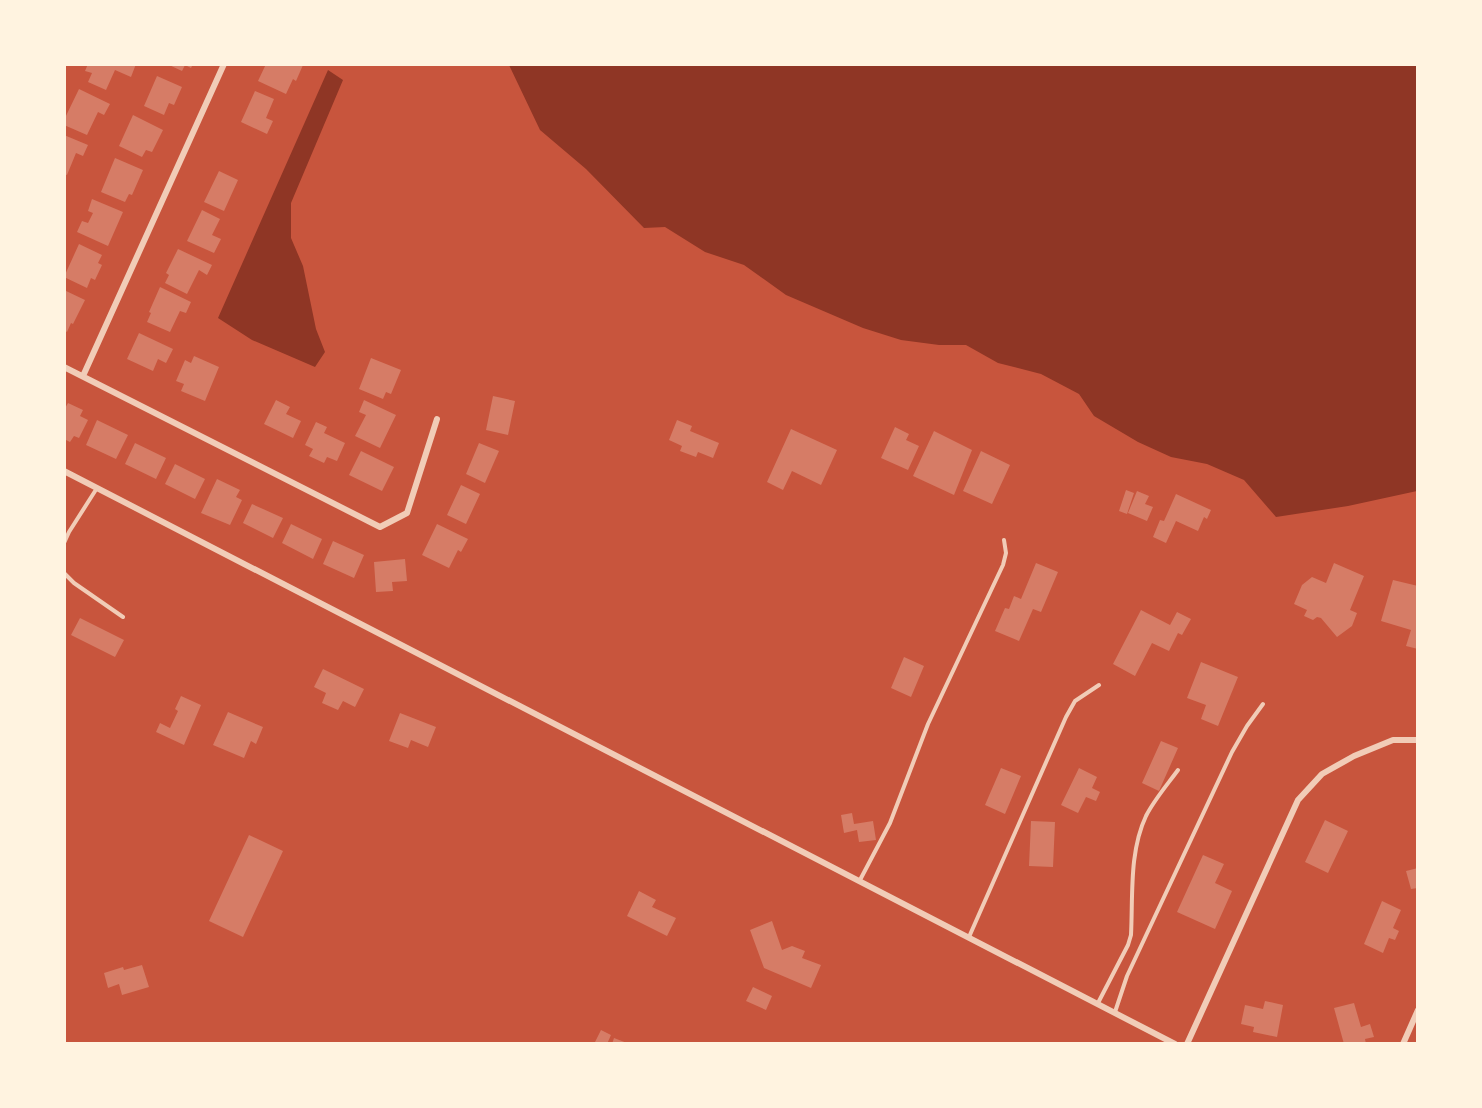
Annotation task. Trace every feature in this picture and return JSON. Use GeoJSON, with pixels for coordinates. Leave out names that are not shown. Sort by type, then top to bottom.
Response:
{"type":"FeatureCollection","features":[{"type":"Feature","properties":{"kind":"street"},"geometry":{"type":"LineString","coordinates":[[83,376],[224,64]]}},
{"type":"Feature","properties":{"kind":"street"},"geometry":{"type":"LineString","coordinates":[[64,367],[380,527],[407,513],[437,419]]}},
{"type":"Feature","properties":{"kind":"street"},"geometry":{"type":"LineString","coordinates":[[64,471],[1174,1044]]}},
{"type":"Feature","properties":{"kind":"street"},"geometry":{"type":"LineString","coordinates":[[1187,1044],[1298,800],[1322,774],[1354,756],[1393,740],[1418,740]]}},
{"type":"Feature","properties":{"kind":"street"},"geometry":{"type":"LineString","coordinates":[[1403,1044],[1418,1010]]}},
{"type":"Feature","properties":{"kind":"lane"},"geometry":{"type":"LineString","coordinates":[[64,543],[97,488]]}},
{"type":"Feature","properties":{"kind":"lane"},"geometry":{"type":"LineString","coordinates":[[860,880],[890,823],[928,724],[1003,565],[1006,553],[1004,540]]}},
{"type":"Feature","properties":{"kind":"lane"},"geometry":{"type":"LineString","coordinates":[[64,573],[74,583],[123,617]]}},
{"type":"Feature","properties":{"kind":"lane"},"geometry":{"type":"LineString","coordinates":[[969,937],[1066,717],[1075,701],[1099,685]]}},
{"type":"Feature","properties":{"kind":"lane"},"geometry":{"type":"LineString","coordinates":[[1114,1012],[1127,976],[1232,752],[1246,726],[1263,704]]}},
{"type":"Feature","properties":{"kind":"lane"},"geometry":{"type":"LineString","coordinates":[[1098,1003],[1131,935],[1136,848],[1140,829],[1147,813],[1178,770]]}},
{"type":"Feature","properties":{"kind":"shaded area"},"geometry":{"type":"Polygon","coordinates":[[[509,65],[1417,65],[1417,491],[1348,506],[1276,517],[1244,480],[1207,464],[1171,457],[1138,442],[1094,416],[1079,394],[1041,374],[998,363],[966,345],[939,345],[901,340],[863,328],[786,295],[744,265],[705,252],[665,227],[644,228],[586,169],[540,130],[509,65]]]}},
{"type":"Feature","properties":{"kind":"shaded area"},"geometry":{"type":"Polygon","coordinates":[[[328,70],[343,80],[291,203],[291,238],[303,266],[316,329],[325,352],[315,367],[252,340],[218,318],[328,70]]]}},
{"type":"Feature","properties":{"kind":"building"},"geometry":{"type":"Polygon","coordinates":[[[88,64],[136,64],[131,77],[115,70],[106,90],[88,82],[92,73],[85,71],[88,64]]]}},
{"type":"Feature","properties":{"kind":"building"},"geometry":{"type":"Polygon","coordinates":[[[167,64],[193,64],[191,68],[185,65],[182,71],[167,64]]]}},
{"type":"Feature","properties":{"kind":"building"},"geometry":{"type":"Polygon","coordinates":[[[266,64],[303,65],[296,81],[293,79],[286,94],[258,81],[266,64]]]}},
{"type":"Feature","properties":{"kind":"building"},"geometry":{"type":"Polygon","coordinates":[[[157,76],[182,87],[174,105],[169,103],[164,115],[144,106],[157,76]]]}},
{"type":"Feature","properties":{"kind":"building"},"geometry":{"type":"Polygon","coordinates":[[[79,89],[110,104],[104,115],[98,112],[87,135],[64,125],[64,120],[79,89]]]}},
{"type":"Feature","properties":{"kind":"building"},"geometry":{"type":"Polygon","coordinates":[[[255,91],[274,99],[266,118],[273,121],[267,134],[241,122],[255,91]]]}},
{"type":"Feature","properties":{"kind":"building"},"geometry":{"type":"Polygon","coordinates":[[[133,115],[163,130],[152,152],[146,150],[142,157],[119,146],[133,115]]]}},
{"type":"Feature","properties":{"kind":"building"},"geometry":{"type":"Polygon","coordinates":[[[64,135],[88,145],[83,156],[76,153],[67,175],[64,174],[64,135]]]}},
{"type":"Feature","properties":{"kind":"building"},"geometry":{"type":"Polygon","coordinates":[[[115,158],[143,170],[132,195],[129,194],[125,202],[101,192],[115,158]]]}},
{"type":"Feature","properties":{"kind":"building"},"geometry":{"type":"Polygon","coordinates":[[[219,171],[238,180],[224,211],[204,202],[219,171]]]}},
{"type":"Feature","properties":{"kind":"building"},"geometry":{"type":"Polygon","coordinates":[[[92,199],[123,212],[108,246],[77,232],[82,221],[88,223],[93,213],[88,211],[92,199]]]}},
{"type":"Feature","properties":{"kind":"building"},"geometry":{"type":"Polygon","coordinates":[[[202,210],[220,219],[212,235],[221,239],[214,253],[187,241],[202,210]]]}},
{"type":"Feature","properties":{"kind":"building"},"geometry":{"type":"Polygon","coordinates":[[[79,244],[102,255],[98,263],[102,265],[95,280],[91,278],[87,288],[64,277],[79,244]]]}},
{"type":"Feature","properties":{"kind":"building"},"geometry":{"type":"Polygon","coordinates":[[[178,249],[212,265],[207,275],[199,270],[187,294],[165,283],[169,275],[166,273],[178,249]]]}},
{"type":"Feature","properties":{"kind":"building"},"geometry":{"type":"Polygon","coordinates":[[[160,287],[191,302],[186,313],[180,311],[170,332],[147,322],[160,287]]]}},
{"type":"Feature","properties":{"kind":"building"},"geometry":{"type":"Polygon","coordinates":[[[64,290],[85,300],[67,332],[64,330],[64,290]]]}},
{"type":"Feature","properties":{"kind":"building"},"geometry":{"type":"Polygon","coordinates":[[[139,333],[173,349],[166,363],[158,359],[153,371],[127,359],[139,333]]]}},
{"type":"Feature","properties":{"kind":"building"},"geometry":{"type":"Polygon","coordinates":[[[194,356],[219,367],[205,401],[181,391],[184,384],[176,381],[185,360],[191,363],[194,356]]]}},
{"type":"Feature","properties":{"kind":"building"},"geometry":{"type":"Polygon","coordinates":[[[371,358],[401,370],[391,394],[386,392],[383,399],[359,389],[371,358]]]}},
{"type":"Feature","properties":{"kind":"building"},"geometry":{"type":"Polygon","coordinates":[[[493,396],[515,401],[508,435],[486,430],[493,396]]]}},
{"type":"Feature","properties":{"kind":"building"},"geometry":{"type":"Polygon","coordinates":[[[276,400],[290,407],[286,414],[301,421],[293,438],[264,424],[276,400]]]}},
{"type":"Feature","properties":{"kind":"building"},"geometry":{"type":"Polygon","coordinates":[[[364,400],[396,415],[380,448],[355,436],[366,415],[359,412],[364,400]]]}},
{"type":"Feature","properties":{"kind":"building"},"geometry":{"type":"Polygon","coordinates":[[[68,403],[83,410],[80,416],[88,420],[79,438],[74,436],[70,442],[64,439],[64,410],[68,403]]]}},
{"type":"Feature","properties":{"kind":"building"},"geometry":{"type":"Polygon","coordinates":[[[97,420],[128,435],[116,459],[86,445],[97,420]]]}},
{"type":"Feature","properties":{"kind":"building"},"geometry":{"type":"Polygon","coordinates":[[[677,420],[692,426],[690,431],[719,443],[713,458],[698,452],[696,457],[680,451],[682,446],[669,440],[677,420]]]}},
{"type":"Feature","properties":{"kind":"building"},"geometry":{"type":"Polygon","coordinates":[[[316,422],[327,427],[324,433],[345,443],[337,461],[327,457],[324,463],[309,456],[313,449],[305,445],[316,422]]]}},
{"type":"Feature","properties":{"kind":"building"},"geometry":{"type":"Polygon","coordinates":[[[895,427],[909,434],[906,440],[919,446],[908,470],[881,458],[895,427]]]}},
{"type":"Feature","properties":{"kind":"building"},"geometry":{"type":"Polygon","coordinates":[[[791,429],[837,450],[821,485],[792,471],[783,490],[767,482],[791,429]]]}},
{"type":"Feature","properties":{"kind":"building"},"geometry":{"type":"Polygon","coordinates":[[[934,431],[972,450],[954,495],[913,476],[934,431]]]}},
{"type":"Feature","properties":{"kind":"building"},"geometry":{"type":"Polygon","coordinates":[[[135,443],[166,458],[156,479],[125,464],[135,443]]]}},
{"type":"Feature","properties":{"kind":"building"},"geometry":{"type":"Polygon","coordinates":[[[479,443],[499,451],[485,483],[466,474],[479,443]]]}},
{"type":"Feature","properties":{"kind":"building"},"geometry":{"type":"Polygon","coordinates":[[[361,451],[394,467],[382,491],[349,475],[361,451]]]}},
{"type":"Feature","properties":{"kind":"building"},"geometry":{"type":"Polygon","coordinates":[[[981,451],[1010,465],[992,504],[963,491],[981,451]]]}},
{"type":"Feature","properties":{"kind":"building"},"geometry":{"type":"Polygon","coordinates":[[[175,464],[205,479],[195,499],[165,484],[175,464]]]}},
{"type":"Feature","properties":{"kind":"building"},"geometry":{"type":"Polygon","coordinates":[[[217,479],[240,490],[236,497],[242,500],[230,525],[201,513],[217,479]]]}},
{"type":"Feature","properties":{"kind":"building"},"geometry":{"type":"Polygon","coordinates":[[[461,485],[480,494],[466,524],[447,515],[461,485]]]}},
{"type":"Feature","properties":{"kind":"building"},"geometry":{"type":"Polygon","coordinates":[[[1126,490],[1134,493],[1127,514],[1119,511],[1126,490]]]}},
{"type":"Feature","properties":{"kind":"building"},"geometry":{"type":"Polygon","coordinates":[[[1137,491],[1149,496],[1145,504],[1153,507],[1147,521],[1128,513],[1137,491]]]}},
{"type":"Feature","properties":{"kind":"building"},"geometry":{"type":"Polygon","coordinates":[[[1176,494],[1211,510],[1207,519],[1204,517],[1198,531],[1176,521],[1166,543],[1153,537],[1160,520],[1164,521],[1176,494]]]}},
{"type":"Feature","properties":{"kind":"building"},"geometry":{"type":"Polygon","coordinates":[[[252,504],[283,518],[273,538],[243,523],[252,504]]]}},
{"type":"Feature","properties":{"kind":"building"},"geometry":{"type":"Polygon","coordinates":[[[291,524],[322,539],[313,559],[282,543],[291,524]]]}},
{"type":"Feature","properties":{"kind":"building"},"geometry":{"type":"Polygon","coordinates":[[[437,524],[468,539],[461,552],[458,550],[449,568],[422,555],[437,524]]]}},
{"type":"Feature","properties":{"kind":"building"},"geometry":{"type":"Polygon","coordinates":[[[333,541],[364,555],[354,578],[323,564],[333,541]]]}},
{"type":"Feature","properties":{"kind":"building"},"geometry":{"type":"Polygon","coordinates":[[[405,559],[407,581],[392,582],[393,591],[376,592],[374,562],[405,559]]]}},
{"type":"Feature","properties":{"kind":"building"},"geometry":{"type":"Polygon","coordinates":[[[1036,563],[1058,572],[1041,612],[1033,609],[1019,641],[995,631],[1005,608],[1009,609],[1014,596],[1021,599],[1036,563]]]}},
{"type":"Feature","properties":{"kind":"building"},"geometry":{"type":"Polygon","coordinates":[[[1334,563],[1364,576],[1350,610],[1357,613],[1352,626],[1337,637],[1321,618],[1317,617],[1313,620],[1304,616],[1307,610],[1294,604],[1302,585],[1312,577],[1326,583],[1334,563]]]}},
{"type":"Feature","properties":{"kind":"building"},"geometry":{"type":"Polygon","coordinates":[[[1393,580],[1418,586],[1418,649],[1406,646],[1411,630],[1381,621],[1393,580]]]}},
{"type":"Feature","properties":{"kind":"building"},"geometry":{"type":"Polygon","coordinates":[[[1141,610],[1170,625],[1177,612],[1191,619],[1182,635],[1178,633],[1169,651],[1152,643],[1135,676],[1113,664],[1141,610]]]}},
{"type":"Feature","properties":{"kind":"building"},"geometry":{"type":"Polygon","coordinates":[[[80,618],[124,640],[115,657],[71,635],[80,618]]]}},
{"type":"Feature","properties":{"kind":"building"},"geometry":{"type":"Polygon","coordinates":[[[904,657],[924,666],[911,697],[891,688],[904,657]]]}},
{"type":"Feature","properties":{"kind":"building"},"geometry":{"type":"Polygon","coordinates":[[[1201,662],[1238,677],[1218,726],[1201,719],[1206,705],[1187,698],[1201,662]]]}},
{"type":"Feature","properties":{"kind":"building"},"geometry":{"type":"Polygon","coordinates":[[[323,669],[364,689],[355,707],[343,701],[338,710],[322,703],[326,693],[314,687],[323,669]]]}},
{"type":"Feature","properties":{"kind":"building"},"geometry":{"type":"Polygon","coordinates":[[[181,696],[201,705],[184,745],[156,732],[160,723],[170,728],[178,711],[175,709],[181,696]]]}},
{"type":"Feature","properties":{"kind":"building"},"geometry":{"type":"Polygon","coordinates":[[[228,712],[263,727],[256,744],[251,741],[244,758],[213,745],[228,712]]]}},
{"type":"Feature","properties":{"kind":"building"},"geometry":{"type":"Polygon","coordinates":[[[400,713],[436,727],[428,747],[411,740],[408,748],[389,741],[400,713]]]}},
{"type":"Feature","properties":{"kind":"building"},"geometry":{"type":"Polygon","coordinates":[[[1161,741],[1178,748],[1159,791],[1142,783],[1161,741]]]}},
{"type":"Feature","properties":{"kind":"building"},"geometry":{"type":"Polygon","coordinates":[[[1001,768],[1021,776],[1005,814],[985,805],[1001,768]]]}},
{"type":"Feature","properties":{"kind":"building"},"geometry":{"type":"Polygon","coordinates":[[[1079,768],[1097,777],[1092,788],[1100,792],[1096,801],[1086,797],[1078,813],[1061,805],[1079,768]]]}},
{"type":"Feature","properties":{"kind":"building"},"geometry":{"type":"Polygon","coordinates":[[[852,813],[854,824],[873,821],[876,840],[859,842],[857,830],[844,833],[841,815],[852,813]]]}},
{"type":"Feature","properties":{"kind":"building"},"geometry":{"type":"Polygon","coordinates":[[[1325,820],[1348,831],[1328,873],[1305,862],[1325,820]]]}},
{"type":"Feature","properties":{"kind":"building"},"geometry":{"type":"Polygon","coordinates":[[[1031,821],[1055,822],[1053,867],[1029,866],[1031,821]]]}},
{"type":"Feature","properties":{"kind":"building"},"geometry":{"type":"Polygon","coordinates":[[[249,835],[283,851],[243,937],[209,921],[249,835]]]}},
{"type":"Feature","properties":{"kind":"building"},"geometry":{"type":"Polygon","coordinates":[[[1203,855],[1224,864],[1215,883],[1232,891],[1215,929],[1177,912],[1203,855]]]}},
{"type":"Feature","properties":{"kind":"building"},"geometry":{"type":"Polygon","coordinates":[[[1418,868],[1418,888],[1411,889],[1406,871],[1418,868]]]}},
{"type":"Feature","properties":{"kind":"building"},"geometry":{"type":"Polygon","coordinates":[[[639,891],[656,900],[652,907],[676,918],[667,936],[627,916],[639,891]]]}},
{"type":"Feature","properties":{"kind":"building"},"geometry":{"type":"Polygon","coordinates":[[[1382,901],[1401,910],[1393,928],[1399,931],[1395,940],[1389,938],[1383,953],[1364,944],[1382,901]]]}},
{"type":"Feature","properties":{"kind":"building"},"geometry":{"type":"Polygon","coordinates":[[[772,921],[782,950],[792,946],[805,951],[802,958],[821,965],[811,988],[764,968],[750,930],[772,921]]]}},
{"type":"Feature","properties":{"kind":"building"},"geometry":{"type":"Polygon","coordinates":[[[142,965],[149,987],[122,995],[119,984],[108,988],[104,973],[123,967],[124,970],[142,965]]]}},
{"type":"Feature","properties":{"kind":"building"},"geometry":{"type":"Polygon","coordinates":[[[753,987],[772,996],[766,1010],[746,1001],[753,987]]]}},
{"type":"Feature","properties":{"kind":"building"},"geometry":{"type":"Polygon","coordinates":[[[1265,1001],[1283,1005],[1277,1037],[1253,1032],[1254,1027],[1241,1024],[1245,1005],[1263,1009],[1265,1001]]]}},
{"type":"Feature","properties":{"kind":"building"},"geometry":{"type":"Polygon","coordinates":[[[1354,1003],[1361,1027],[1370,1024],[1374,1037],[1365,1039],[1366,1044],[1344,1044],[1334,1008],[1354,1003]]]}},
{"type":"Feature","properties":{"kind":"building"},"geometry":{"type":"Polygon","coordinates":[[[601,1030],[611,1035],[607,1044],[594,1044],[601,1030]]]}},
{"type":"Feature","properties":{"kind":"building"},"geometry":{"type":"Polygon","coordinates":[[[614,1038],[627,1043],[627,1044],[612,1044],[614,1038]]]}}]}
